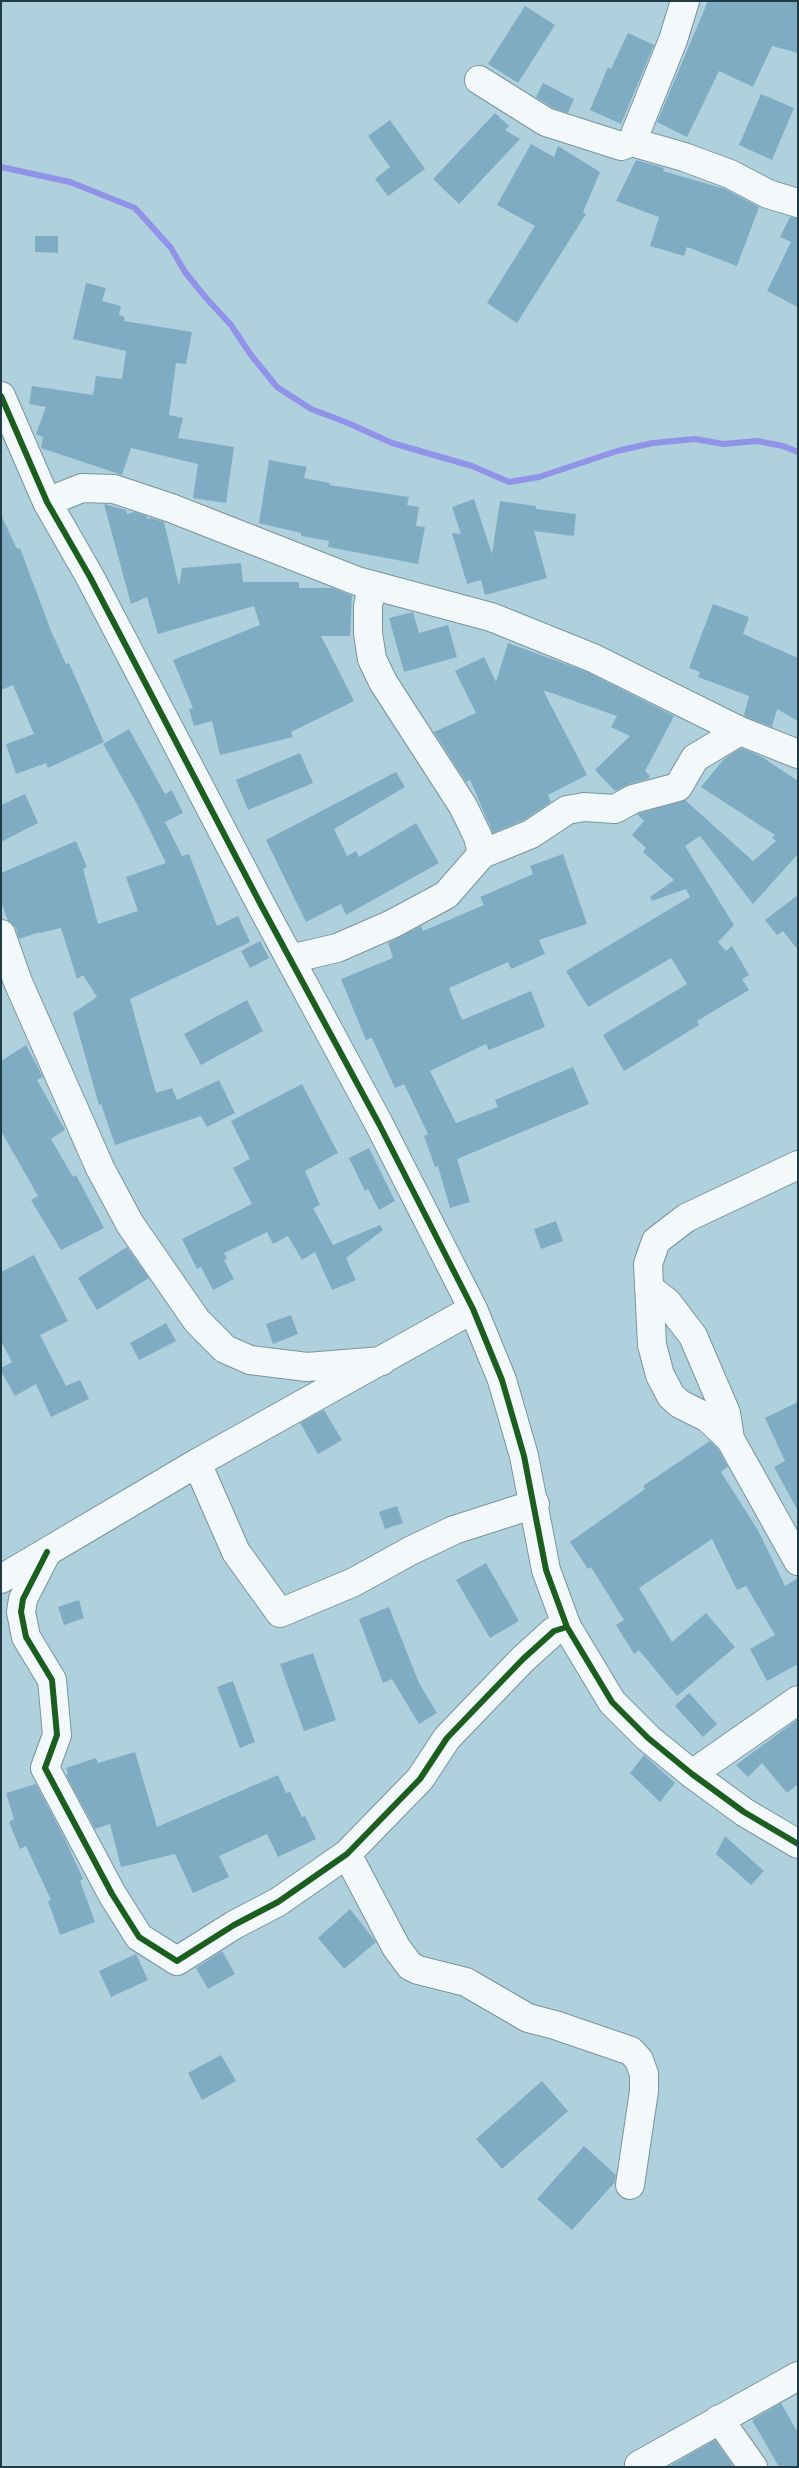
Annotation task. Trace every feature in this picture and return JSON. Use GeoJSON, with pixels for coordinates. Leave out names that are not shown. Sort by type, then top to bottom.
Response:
{"type":"FeatureCollection","features":[{"type":"Feature","properties":{"kind":"street"},"geometry":{"type":"LineString","coordinates":[[632,142],[673,40],[685,1]]}},
{"type":"Feature","properties":{"kind":"street"},"geometry":{"type":"LineString","coordinates":[[479,80],[546,122],[621,146],[632,142],[693,160],[730,174],[768,194],[798,203]]}},
{"type":"Feature","properties":{"kind":"street"},"geometry":{"type":"LineString","coordinates":[[2,399],[47,502],[90,577],[379,1124],[473,1309],[502,1380],[524,1456],[546,1570],[567,1627],[612,1702],[648,1738],[692,1774],[744,1812],[798,1844]]}},
{"type":"Feature","properties":{"kind":"street"},"geometry":{"type":"LineString","coordinates":[[47,502],[82,488],[114,489],[171,508],[372,586],[491,617],[593,658],[740,731],[798,754]]}},
{"type":"Feature","properties":{"kind":"street"},"geometry":{"type":"LineString","coordinates":[[372,586],[368,606],[368,633],[372,659],[383,682],[463,806],[478,837],[482,854]]}},
{"type":"Feature","properties":{"kind":"street"},"geometry":{"type":"LineString","coordinates":[[296,970],[338,948],[392,924],[446,894],[482,854],[530,834],[567,810],[584,807],[614,809],[633,799],[678,787],[695,758],[740,731]]}},
{"type":"Feature","properties":{"kind":"street"},"geometry":{"type":"LineString","coordinates":[[1,934],[22,990],[100,1168],[130,1224],[197,1321],[225,1349],[250,1360],[307,1367],[382,1361]]}},
{"type":"Feature","properties":{"kind":"street"},"geometry":{"type":"LineString","coordinates":[[798,1165],[686,1218],[656,1241],[648,1264],[652,1345],[660,1375],[671,1396],[680,1404],[708,1418],[730,1438],[798,1561]]}},
{"type":"Feature","properties":{"kind":"street"},"geometry":{"type":"LineString","coordinates":[[649,1288],[667,1302],[693,1336],[726,1413],[730,1438]]}},
{"type":"Feature","properties":{"kind":"street"},"geometry":{"type":"LineString","coordinates":[[1,1579],[197,1463],[473,1309]]}},
{"type":"Feature","properties":{"kind":"street"},"geometry":{"type":"LineString","coordinates":[[197,1463],[236,1552],[280,1613],[354,1582],[454,1530],[534,1504]]}},
{"type":"Feature","properties":{"kind":"street"},"geometry":{"type":"LineString","coordinates":[[47,1552],[23,1599],[21,1612],[26,1636],[52,1680],[57,1735],[46,1768],[112,1894],[139,1937],[177,1960],[234,1925],[278,1902],[347,1854],[420,1780],[447,1738],[523,1659],[554,1630],[567,1627]]}},
{"type":"Feature","properties":{"kind":"street"},"geometry":{"type":"LineString","coordinates":[[692,1774],[798,1700]]}},
{"type":"Feature","properties":{"kind":"street"},"geometry":{"type":"LineString","coordinates":[[347,1854],[396,1948],[410,1966],[418,1970],[466,1982],[528,2018],[555,2025],[631,2051],[639,2060],[644,2074],[644,2091],[630,2185]]}},
{"type":"Feature","properties":{"kind":"street"},"geometry":{"type":"LineString","coordinates":[[639,2465],[798,2376]]}},
{"type":"Feature","properties":{"kind":"street"},"geometry":{"type":"LineString","coordinates":[[719,2419],[754,2467]]}},
{"type":"Feature","properties":{"kind":"building"},"geometry":{"type":"Polygon","coordinates":[[[708,1],[798,1],[798,53],[772,46],[753,87],[719,71],[687,137],[657,122],[708,1]]]}},
{"type":"Feature","properties":{"kind":"building"},"geometry":{"type":"Polygon","coordinates":[[[525,6],[555,25],[518,83],[488,64],[525,6]]]}},
{"type":"Feature","properties":{"kind":"building"},"geometry":{"type":"Polygon","coordinates":[[[628,33],[654,45],[621,124],[590,110],[608,67],[611,69],[628,33]]]}},
{"type":"Feature","properties":{"kind":"building"},"geometry":{"type":"Polygon","coordinates":[[[543,83],[574,99],[568,113],[553,108],[536,97],[543,83]]]}},
{"type":"Feature","properties":{"kind":"building"},"geometry":{"type":"Polygon","coordinates":[[[761,94],[794,108],[772,160],[739,145],[761,94]]]}},
{"type":"Feature","properties":{"kind":"building"},"geometry":{"type":"Polygon","coordinates":[[[495,113],[509,126],[505,130],[520,139],[459,204],[433,179],[495,113]]]}},
{"type":"Feature","properties":{"kind":"building"},"geometry":{"type":"Polygon","coordinates":[[[390,120],[425,169],[388,196],[375,179],[390,167],[368,136],[390,120]]]}},
{"type":"Feature","properties":{"kind":"building"},"geometry":{"type":"Polygon","coordinates":[[[531,144],[554,157],[558,146],[600,172],[583,212],[586,214],[517,323],[487,303],[535,226],[497,205],[531,144]]]}},
{"type":"Feature","properties":{"kind":"building"},"geometry":{"type":"Polygon","coordinates":[[[636,160],[664,168],[663,171],[725,189],[759,207],[737,266],[687,247],[684,256],[650,246],[659,217],[616,201],[636,160]]]}},
{"type":"Feature","properties":{"kind":"building"},"geometry":{"type":"Polygon","coordinates":[[[790,217],[798,218],[798,307],[767,291],[791,242],[780,237],[790,217]]]}},
{"type":"Feature","properties":{"kind":"building"},"geometry":{"type":"Polygon","coordinates":[[[35,236],[58,236],[58,253],[35,252],[35,236]]]}},
{"type":"Feature","properties":{"kind":"building"},"geometry":{"type":"Polygon","coordinates":[[[86,283],[106,288],[102,301],[121,306],[119,315],[125,317],[124,321],[192,332],[186,364],[176,363],[169,415],[183,418],[178,438],[234,447],[226,503],[193,498],[198,464],[131,448],[122,475],[41,448],[43,437],[36,434],[46,407],[29,404],[32,386],[93,395],[96,376],[122,379],[126,351],[73,339],[86,283]]]}},
{"type":"Feature","properties":{"kind":"building"},"geometry":{"type":"Polygon","coordinates":[[[269,460],[307,467],[304,478],[330,483],[329,485],[409,497],[407,505],[419,507],[416,526],[425,527],[418,564],[328,547],[329,541],[301,536],[301,533],[259,523],[269,460]]]}},
{"type":"Feature","properties":{"kind":"building"},"geometry":{"type":"Polygon","coordinates":[[[474,499],[492,554],[500,501],[536,506],[536,509],[576,514],[574,536],[534,531],[547,578],[485,595],[481,580],[467,584],[452,533],[461,534],[452,507],[474,499]]]}},
{"type":"Feature","properties":{"kind":"building"},"geometry":{"type":"Polygon","coordinates":[[[104,504],[126,510],[127,514],[134,512],[147,516],[147,519],[151,518],[164,522],[179,586],[182,568],[241,563],[243,582],[299,582],[299,588],[333,588],[352,596],[350,636],[321,636],[354,701],[291,732],[293,737],[220,755],[212,721],[194,726],[189,709],[193,708],[173,660],[260,625],[254,606],[158,634],[147,597],[131,604],[104,504]]]}},
{"type":"Feature","properties":{"kind":"building"},"geometry":{"type":"Polygon","coordinates":[[[1,515],[17,549],[20,548],[51,631],[66,664],[69,663],[104,742],[48,768],[46,763],[16,774],[6,744],[34,734],[13,685],[1,690],[1,515]]]}},
{"type":"Feature","properties":{"kind":"building"},"geometry":{"type":"Polygon","coordinates":[[[713,604],[749,617],[743,634],[798,658],[798,721],[777,709],[772,727],[746,717],[744,715],[749,696],[698,677],[700,672],[689,668],[713,604]]]}},
{"type":"Feature","properties":{"kind":"building"},"geometry":{"type":"Polygon","coordinates":[[[413,612],[419,633],[448,625],[457,657],[404,672],[389,618],[413,612]]]}},
{"type":"Feature","properties":{"kind":"building"},"geometry":{"type":"Polygon","coordinates":[[[508,643],[587,672],[674,716],[645,771],[650,776],[648,779],[629,784],[615,791],[595,770],[630,736],[611,727],[617,716],[543,690],[587,775],[548,795],[551,802],[524,820],[493,833],[470,780],[466,782],[434,732],[476,713],[455,671],[484,657],[496,682],[508,643]]]}},
{"type":"Feature","properties":{"kind":"building"},"geometry":{"type":"Polygon","coordinates":[[[129,729],[165,794],[172,790],[183,813],[165,822],[182,856],[189,854],[217,926],[238,916],[250,942],[130,999],[156,1093],[172,1088],[177,1100],[219,1080],[235,1113],[207,1127],[201,1116],[115,1145],[101,1104],[99,1105],[73,1013],[97,997],[83,975],[77,979],[61,928],[19,939],[16,928],[8,921],[1,901],[1,873],[76,841],[87,867],[83,869],[98,924],[138,911],[126,877],[166,863],[138,806],[103,744],[129,729]]]}},
{"type":"Feature","properties":{"kind":"building"},"geometry":{"type":"Polygon","coordinates":[[[741,748],[762,757],[798,781],[798,854],[753,904],[700,836],[685,846],[734,925],[718,942],[726,951],[732,946],[749,975],[742,979],[749,990],[697,1021],[699,1025],[624,1071],[603,1035],[687,984],[671,958],[588,1007],[566,971],[690,897],[686,889],[652,901],[650,897],[674,880],[643,852],[646,848],[632,835],[644,821],[637,814],[685,800],[753,861],[776,841],[772,838],[775,835],[701,787],[724,759],[741,748]]]}},
{"type":"Feature","properties":{"kind":"building"},"geometry":{"type":"Polygon","coordinates":[[[300,753],[313,783],[248,810],[236,780],[300,753]]]}},
{"type":"Feature","properties":{"kind":"building"},"geometry":{"type":"Polygon","coordinates":[[[396,772],[405,787],[334,829],[347,856],[356,851],[359,857],[416,823],[439,863],[346,915],[341,904],[306,922],[266,840],[396,772]]]}},
{"type":"Feature","properties":{"kind":"building"},"geometry":{"type":"Polygon","coordinates":[[[25,794],[38,823],[1,842],[1,805],[25,794]]]}},
{"type":"Feature","properties":{"kind":"building"},"geometry":{"type":"Polygon","coordinates":[[[563,854],[587,924],[539,940],[545,954],[511,969],[508,962],[449,988],[462,1020],[531,991],[545,1027],[489,1050],[486,1044],[430,1071],[456,1123],[498,1107],[495,1100],[573,1067],[589,1104],[457,1159],[470,1202],[450,1208],[438,1166],[435,1167],[424,1136],[428,1134],[404,1084],[395,1088],[372,1038],[366,1040],[341,979],[393,958],[388,943],[421,926],[423,931],[484,905],[480,897],[533,874],[530,866],[563,854]]]}},
{"type":"Feature","properties":{"kind":"building"},"geometry":{"type":"Polygon","coordinates":[[[798,895],[798,950],[783,931],[777,935],[765,920],[798,895]]]}},
{"type":"Feature","properties":{"kind":"building"},"geometry":{"type":"Polygon","coordinates":[[[260,941],[269,958],[250,968],[241,951],[260,941]]]}},
{"type":"Feature","properties":{"kind":"building"},"geometry":{"type":"Polygon","coordinates":[[[247,1000],[263,1031],[201,1065],[184,1034],[247,1000]]]}},
{"type":"Feature","properties":{"kind":"building"},"geometry":{"type":"Polygon","coordinates":[[[26,1045],[43,1077],[37,1080],[65,1130],[51,1139],[73,1177],[76,1175],[104,1228],[61,1250],[31,1200],[38,1196],[1,1131],[1,1061],[26,1045]]]}},
{"type":"Feature","properties":{"kind":"building"},"geometry":{"type":"Polygon","coordinates":[[[302,1084],[338,1153],[305,1171],[320,1205],[313,1208],[333,1245],[380,1225],[383,1230],[346,1258],[356,1280],[332,1290],[315,1252],[302,1260],[288,1236],[273,1244],[267,1232],[224,1253],[227,1259],[224,1260],[234,1279],[213,1290],[201,1267],[197,1269],[182,1239],[252,1204],[233,1168],[250,1159],[231,1121],[302,1084]]]}},
{"type":"Feature","properties":{"kind":"building"},"geometry":{"type":"Polygon","coordinates":[[[369,1148],[395,1201],[379,1210],[368,1189],[365,1191],[349,1158],[369,1148]]]}},
{"type":"Feature","properties":{"kind":"building"},"geometry":{"type":"Polygon","coordinates":[[[556,1221],[563,1241],[541,1249],[534,1229],[556,1221]]]}},
{"type":"Feature","properties":{"kind":"building"},"geometry":{"type":"Polygon","coordinates":[[[127,1247],[149,1278],[97,1310],[78,1278],[127,1247]]]}},
{"type":"Feature","properties":{"kind":"building"},"geometry":{"type":"Polygon","coordinates":[[[34,1255],[68,1321],[40,1335],[66,1386],[80,1380],[89,1399],[51,1417],[36,1384],[15,1396],[1,1371],[1,1368],[12,1362],[1,1341],[1,1272],[34,1255]]]}},
{"type":"Feature","properties":{"kind":"building"},"geometry":{"type":"Polygon","coordinates":[[[291,1315],[298,1334],[273,1344],[266,1324],[291,1315]]]}},
{"type":"Feature","properties":{"kind":"building"},"geometry":{"type":"Polygon","coordinates":[[[166,1323],[176,1341],[139,1360],[130,1343],[166,1323]]]}},
{"type":"Feature","properties":{"kind":"building"},"geometry":{"type":"Polygon","coordinates":[[[798,1402],[798,1511],[774,1467],[785,1461],[765,1418],[798,1402]]]}},
{"type":"Feature","properties":{"kind":"building"},"geometry":{"type":"Polygon","coordinates":[[[324,1410],[342,1440],[318,1454],[300,1423],[324,1410]]]}},
{"type":"Feature","properties":{"kind":"building"},"geometry":{"type":"Polygon","coordinates":[[[710,1441],[718,1449],[728,1467],[721,1472],[759,1532],[785,1586],[798,1578],[798,1664],[767,1681],[750,1649],[775,1635],[746,1586],[737,1590],[712,1539],[639,1588],[672,1642],[706,1613],[735,1647],[677,1696],[639,1650],[634,1654],[616,1625],[624,1620],[591,1567],[588,1569],[570,1542],[645,1489],[643,1486],[710,1441]]]}},
{"type":"Feature","properties":{"kind":"building"},"geometry":{"type":"Polygon","coordinates":[[[397,1506],[403,1523],[385,1529],[379,1512],[397,1506]]]}},
{"type":"Feature","properties":{"kind":"building"},"geometry":{"type":"Polygon","coordinates":[[[486,1563],[519,1621],[490,1638],[456,1580],[486,1563]]]}},
{"type":"Feature","properties":{"kind":"building"},"geometry":{"type":"Polygon","coordinates":[[[79,1600],[84,1618],[64,1625],[58,1607],[79,1600]]]}},
{"type":"Feature","properties":{"kind":"building"},"geometry":{"type":"Polygon","coordinates":[[[389,1607],[419,1683],[437,1713],[419,1724],[392,1679],[383,1683],[359,1619],[389,1607]]]}},
{"type":"Feature","properties":{"kind":"building"},"geometry":{"type":"Polygon","coordinates":[[[313,1653],[336,1720],[304,1731],[280,1664],[313,1653]]]}},
{"type":"Feature","properties":{"kind":"building"},"geometry":{"type":"Polygon","coordinates":[[[233,1681],[255,1742],[240,1748],[217,1687],[233,1681]]]}},
{"type":"Feature","properties":{"kind":"building"},"geometry":{"type":"Polygon","coordinates":[[[689,1693],[717,1724],[703,1737],[675,1706],[689,1693]]]}},
{"type":"Feature","properties":{"kind":"building"},"geometry":{"type":"Polygon","coordinates":[[[798,1719],[798,1784],[787,1793],[762,1763],[748,1777],[736,1765],[798,1719]]]}},
{"type":"Feature","properties":{"kind":"building"},"geometry":{"type":"Polygon","coordinates":[[[135,1752],[157,1827],[278,1775],[286,1793],[290,1792],[302,1817],[305,1816],[316,1839],[278,1857],[267,1834],[219,1856],[229,1877],[193,1893],[175,1854],[121,1867],[110,1824],[95,1829],[66,1775],[68,1774],[66,1768],[96,1758],[98,1763],[135,1752]]]}},
{"type":"Feature","properties":{"kind":"building"},"geometry":{"type":"Polygon","coordinates":[[[644,1755],[675,1783],[660,1802],[630,1773],[644,1755]]]}},
{"type":"Feature","properties":{"kind":"building"},"geometry":{"type":"Polygon","coordinates":[[[36,1784],[65,1839],[83,1879],[80,1881],[95,1922],[60,1935],[48,1901],[51,1900],[26,1846],[20,1849],[9,1822],[14,1819],[6,1793],[36,1784]]]}},
{"type":"Feature","properties":{"kind":"building"},"geometry":{"type":"Polygon","coordinates":[[[725,1836],[764,1871],[751,1885],[716,1854],[725,1836]]]}},
{"type":"Feature","properties":{"kind":"building"},"geometry":{"type":"Polygon","coordinates":[[[350,1909],[376,1942],[344,1969],[318,1938],[350,1909]]]}},
{"type":"Feature","properties":{"kind":"building"},"geometry":{"type":"Polygon","coordinates":[[[222,1951],[235,1974],[208,1989],[196,1968],[222,1951]]]}},
{"type":"Feature","properties":{"kind":"building"},"geometry":{"type":"Polygon","coordinates":[[[136,1954],[148,1980],[111,1997],[99,1971],[136,1954]]]}},
{"type":"Feature","properties":{"kind":"building"},"geometry":{"type":"Polygon","coordinates":[[[221,2055],[236,2081],[202,2100],[188,2073],[221,2055]]]}},
{"type":"Feature","properties":{"kind":"building"},"geometry":{"type":"Polygon","coordinates":[[[542,2081],[568,2111],[502,2169],[476,2139],[542,2081]]]}},
{"type":"Feature","properties":{"kind":"building"},"geometry":{"type":"Polygon","coordinates":[[[584,2146],[616,2175],[615,2182],[572,2230],[537,2199],[584,2146]]]}},
{"type":"Feature","properties":{"kind":"building"},"geometry":{"type":"Polygon","coordinates":[[[781,2403],[798,2433],[798,2467],[779,2467],[752,2420],[781,2403]]]}},
{"type":"Feature","properties":{"kind":"building"},"geometry":{"type":"Polygon","coordinates":[[[715,2440],[734,2467],[668,2467],[715,2440]]]}},
{"type":"Feature","properties":{"kind":"waterway"},"geometry":{"type":"LineString","coordinates":[[1,167],[70,182],[135,208],[171,248],[185,272],[231,325],[251,355],[277,387],[311,409],[392,443],[472,466],[509,482],[539,477],[617,451],[653,443],[695,439],[723,444],[757,441],[783,446],[798,452]]}},
{"type":"Feature","properties":{"kind":"cycle path"},"geometry":{"type":"LineString","coordinates":[[1,396],[47,502],[90,577],[261,905],[379,1124],[473,1309],[502,1380],[524,1456],[546,1570],[567,1627],[612,1702],[648,1738],[692,1774],[744,1812],[798,1844]]}},
{"type":"Feature","properties":{"kind":"cycle path"},"geometry":{"type":"LineString","coordinates":[[47,1552],[23,1599],[21,1612],[26,1637],[52,1680],[57,1735],[45,1768],[112,1894],[139,1937],[177,1961],[234,1925],[278,1902],[347,1854],[420,1779],[447,1738],[523,1659],[554,1631],[567,1627]]}}]}
